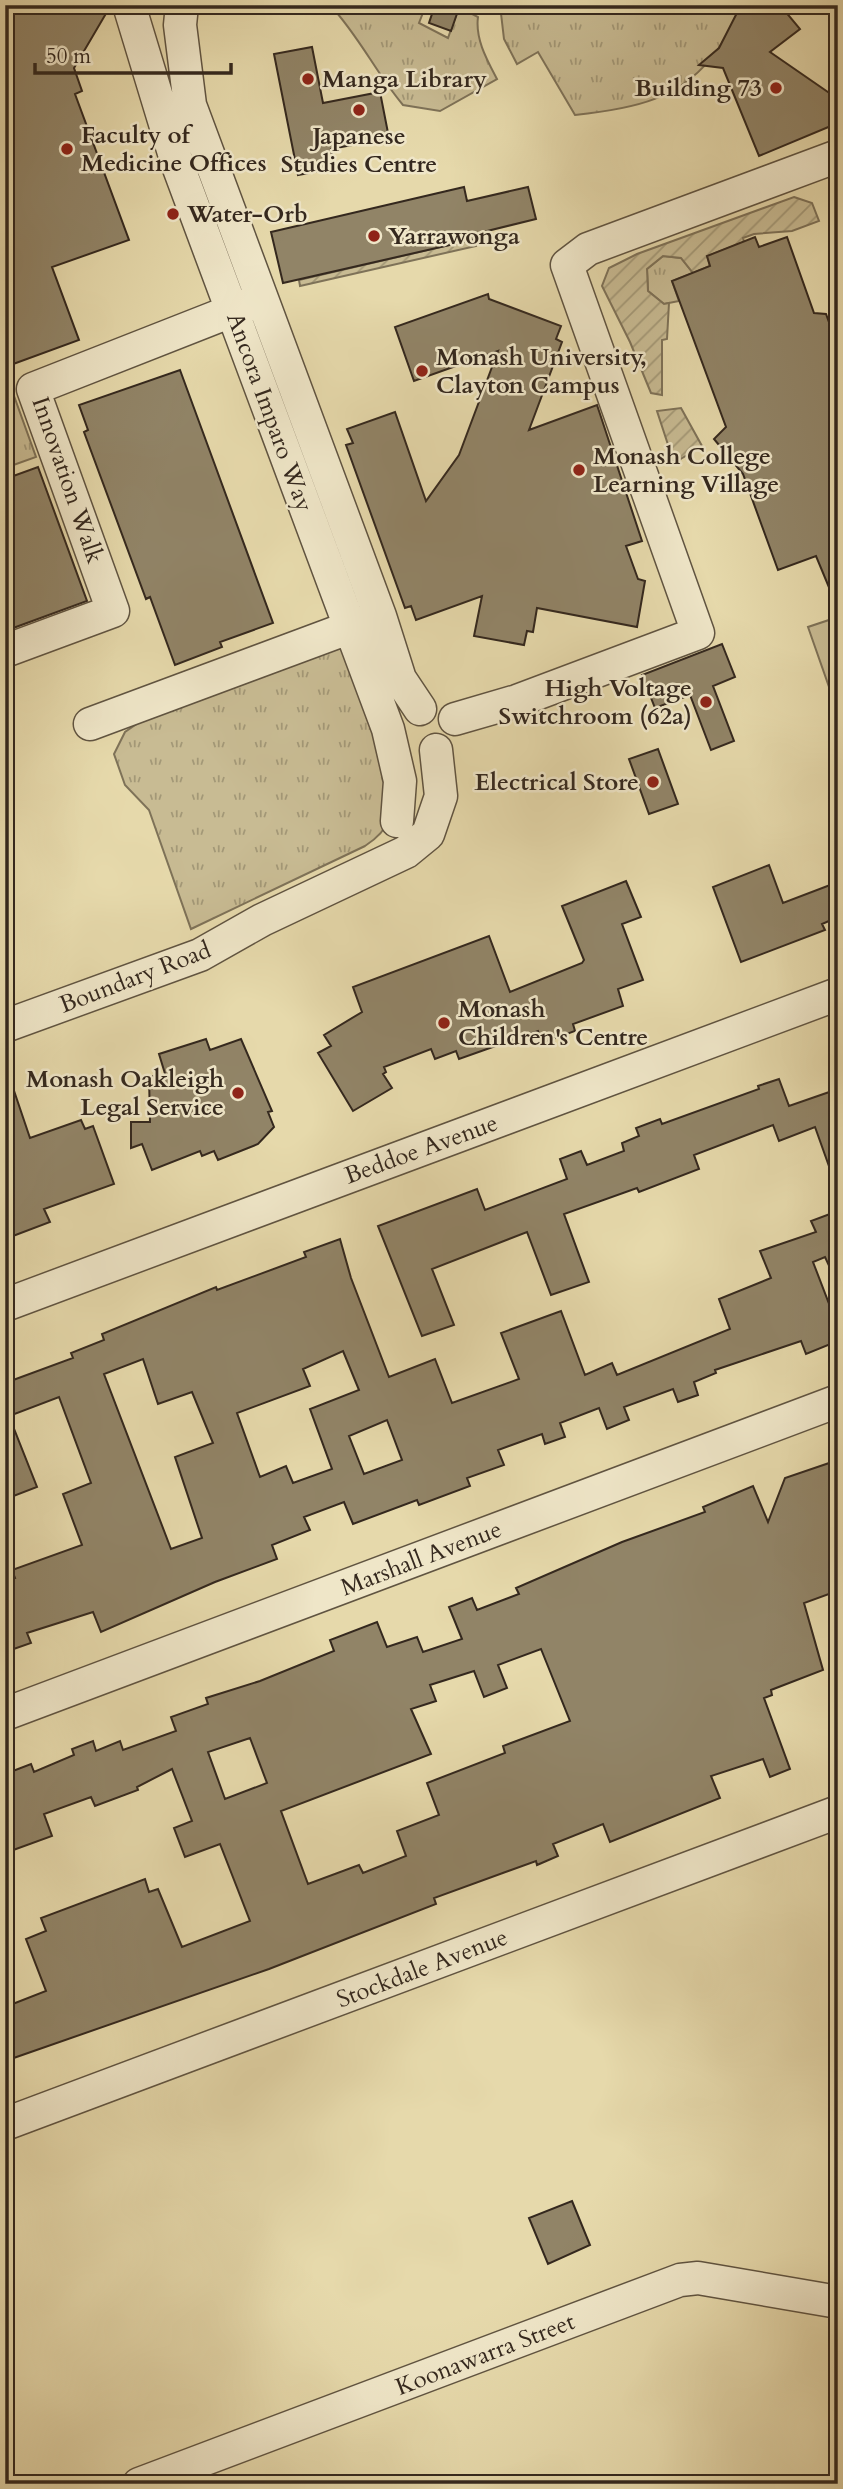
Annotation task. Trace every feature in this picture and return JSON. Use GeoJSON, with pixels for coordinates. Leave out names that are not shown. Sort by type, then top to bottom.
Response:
{"type":"FeatureCollection","features":[{"type":"Feature","properties":{"kind":"street","name":"Ancora Imparo Way"},"geometry":{"type":"LineString","coordinates":[[129,5],[177,163],[246,304],[380,616],[400,679],[420,709]]}},
{"type":"Feature","properties":{"kind":"street","name":"Ancora Imparo Way"},"geometry":{"type":"LineString","coordinates":[[151,5],[170,65],[186,91]]}},
{"type":"Feature","properties":{"kind":"street","name":"Ancora Imparo Way"},"geometry":{"type":"LineString","coordinates":[[182,5],[180,26],[186,91],[246,304],[349,627],[388,729],[400,781],[397,821]]}},
{"type":"Feature","properties":{"kind":"street"},"geometry":{"type":"LineString","coordinates":[[455,719],[517,701],[698,632],[567,265],[588,249],[838,156]]}},
{"type":"Feature","properties":{"kind":"street","name":"Innovation Walk"},"geometry":{"type":"LineString","coordinates":[[5,652],[113,611],[33,389],[246,304]]}},
{"type":"Feature","properties":{"kind":"street"},"geometry":{"type":"LineString","coordinates":[[90,724],[380,616]]}},
{"type":"Feature","properties":{"kind":"street"},"geometry":{"type":"LineString","coordinates":[[433,704],[442,706],[455,719],[454,737],[448,745],[436,750],[424,749],[412,737],[411,721],[420,709],[433,704]]}},
{"type":"Feature","properties":{"kind":"street","name":"Boundary Road"},"geometry":{"type":"LineString","coordinates":[[5,1026],[200,955],[262,920],[406,852],[428,834],[441,796],[436,750]]}},
{"type":"Feature","properties":{"kind":"street","name":"Beddoe Avenue"},"geometry":{"type":"LineString","coordinates":[[5,1305],[838,994]]}},
{"type":"Feature","properties":{"kind":"street","name":"Marshall Avenue"},"geometry":{"type":"LineString","coordinates":[[5,1714],[838,1401]]}},
{"type":"Feature","properties":{"kind":"street","name":"Stockdale Avenue"},"geometry":{"type":"LineString","coordinates":[[5,2124],[838,1812]]}},
{"type":"Feature","properties":{"kind":"street","name":"Koonawarra Street"},"geometry":{"type":"LineString","coordinates":[[139,2484],[680,2280],[698,2278],[838,2302]]}},
{"type":"Feature","properties":{"kind":"green space"},"geometry":{"type":"Polygon","coordinates":[[[330,5],[426,5],[419,23],[448,38],[459,7],[478,17],[480,41],[497,79],[440,111],[403,105],[330,5]]]}},
{"type":"Feature","properties":{"kind":"green space"},"geometry":{"type":"Polygon","coordinates":[[[500,5],[741,5],[722,44],[689,80],[672,91],[636,105],[575,115],[538,52],[517,64],[504,39],[500,5]]]}},
{"type":"Feature","properties":{"kind":"green space"},"geometry":{"type":"Polygon","coordinates":[[[794,197],[812,203],[819,221],[792,231],[754,234],[743,238],[744,242],[707,256],[710,266],[693,273],[681,258],[663,256],[647,269],[648,291],[664,304],[669,303],[667,339],[662,340],[662,395],[651,393],[630,342],[602,286],[609,268],[637,254],[794,197]]]}},
{"type":"Feature","properties":{"kind":"green space"},"geometry":{"type":"Polygon","coordinates":[[[475,239],[476,246],[300,286],[299,280],[475,239]]]}},
{"type":"Feature","properties":{"kind":"green space"},"geometry":{"type":"Polygon","coordinates":[[[663,256],[681,258],[693,273],[672,281],[679,301],[664,304],[648,291],[647,269],[663,256]]]}},
{"type":"Feature","properties":{"kind":"green space"},"geometry":{"type":"Polygon","coordinates":[[[5,371],[36,457],[5,468],[5,371]]]}},
{"type":"Feature","properties":{"kind":"green space"},"geometry":{"type":"Polygon","coordinates":[[[681,408],[702,446],[674,463],[657,411],[681,408]]]}},
{"type":"Feature","properties":{"kind":"green space"},"geometry":{"type":"Polygon","coordinates":[[[838,617],[838,699],[834,701],[808,627],[838,617]]]}},
{"type":"Feature","properties":{"kind":"green space"},"geometry":{"type":"Polygon","coordinates":[[[335,647],[343,648],[382,760],[391,804],[388,823],[373,841],[365,846],[191,929],[149,810],[125,785],[114,754],[125,732],[141,721],[335,647]]]}},
{"type":"Feature","properties":{"kind":"building"},"geometry":{"type":"Polygon","coordinates":[[[11,5],[111,5],[74,68],[82,91],[75,94],[129,240],[52,267],[79,340],[5,367],[5,18],[11,5]]]}},
{"type":"Feature","properties":{"kind":"building"},"geometry":{"type":"Polygon","coordinates":[[[435,5],[460,5],[451,31],[429,23],[435,5]]]}},
{"type":"Feature","properties":{"kind":"building","name":"Building 73"},"geometry":{"type":"Polygon","coordinates":[[[741,5],[780,5],[800,29],[770,52],[838,99],[838,123],[759,156],[723,68],[699,65],[719,48],[741,5]]]}},
{"type":"Feature","properties":{"kind":"building","name":"Japanese Studies Centre"},"geometry":{"type":"Polygon","coordinates":[[[312,47],[323,103],[380,92],[389,138],[331,149],[335,168],[298,175],[274,54],[312,47]]]}},
{"type":"Feature","properties":{"kind":"building","name":"Yarrawonga"},"geometry":{"type":"Polygon","coordinates":[[[464,187],[467,201],[528,187],[536,219],[475,234],[476,239],[283,283],[271,232],[464,187]]]}},
{"type":"Feature","properties":{"kind":"building"},"geometry":{"type":"Polygon","coordinates":[[[755,237],[759,247],[787,237],[814,313],[826,314],[838,347],[838,609],[816,556],[778,570],[743,474],[714,439],[726,427],[672,281],[710,266],[707,256],[755,237]]]}},
{"type":"Feature","properties":{"kind":"building","name":"Monash College Learning Village"},"geometry":{"type":"Polygon","coordinates":[[[488,294],[489,299],[561,326],[556,339],[562,342],[529,430],[597,405],[642,541],[626,546],[638,579],[645,581],[637,627],[537,608],[533,632],[527,631],[524,645],[474,636],[482,596],[416,620],[411,606],[405,608],[346,445],[353,443],[347,429],[395,412],[426,501],[459,455],[498,351],[414,381],[395,327],[488,294]]]}},
{"type":"Feature","properties":{"kind":"building"},"geometry":{"type":"Polygon","coordinates":[[[180,370],[273,623],[220,642],[222,647],[175,665],[150,597],[146,599],[84,432],[88,430],[79,405],[180,370]]]}},
{"type":"Feature","properties":{"kind":"building"},"geometry":{"type":"Polygon","coordinates":[[[38,467],[87,601],[5,631],[5,479],[38,467]]]}},
{"type":"Feature","properties":{"kind":"building","name":"High Voltage Switchroom (62a)"},"geometry":{"type":"Polygon","coordinates":[[[722,644],[735,677],[713,686],[734,741],[711,750],[690,695],[655,708],[642,675],[722,644]]]}},
{"type":"Feature","properties":{"kind":"building","name":"Electrical Store"},"geometry":{"type":"Polygon","coordinates":[[[658,749],[678,804],[649,814],[629,759],[658,749]]]}},
{"type":"Feature","properties":{"kind":"building"},"geometry":{"type":"Polygon","coordinates":[[[769,865],[783,903],[838,882],[838,917],[822,924],[825,930],[741,962],[713,887],[769,865]]]}},
{"type":"Feature","properties":{"kind":"building","name":"Monash Children's Centre"},"geometry":{"type":"Polygon","coordinates":[[[626,881],[641,917],[622,924],[643,980],[618,989],[623,1006],[573,1024],[575,1031],[542,1043],[538,1031],[459,1059],[456,1051],[435,1059],[431,1049],[384,1067],[386,1072],[383,1074],[392,1088],[353,1111],[318,1053],[331,1046],[324,1035],[362,1012],[353,987],[489,936],[510,992],[582,963],[584,960],[562,906],[626,881]]]}},
{"type":"Feature","properties":{"kind":"building"},"geometry":{"type":"Polygon","coordinates":[[[206,1039],[210,1050],[241,1039],[272,1111],[268,1112],[274,1127],[258,1144],[218,1160],[214,1151],[202,1156],[200,1151],[152,1170],[142,1144],[131,1148],[131,1122],[150,1122],[149,1076],[166,1077],[159,1054],[206,1039]]]}},
{"type":"Feature","properties":{"kind":"building"},"geometry":{"type":"Polygon","coordinates":[[[5,1076],[9,1076],[30,1138],[81,1120],[85,1129],[93,1126],[114,1184],[44,1209],[50,1222],[5,1239],[5,1076]]]}},
{"type":"Feature","properties":{"kind":"building"},"geometry":{"type":"Polygon","coordinates":[[[779,1079],[789,1106],[838,1089],[838,1183],[835,1183],[815,1127],[779,1141],[773,1125],[694,1155],[699,1169],[639,1192],[637,1188],[564,1214],[589,1282],[551,1295],[527,1232],[432,1269],[454,1325],[422,1336],[378,1226],[477,1189],[485,1210],[567,1179],[560,1159],[581,1151],[587,1165],[624,1151],[622,1143],[639,1136],[636,1128],[660,1119],[662,1124],[759,1089],[758,1086],[779,1079]]]}},
{"type":"Feature","properties":{"kind":"building"},"geometry":{"type":"Polygon","coordinates":[[[838,1211],[838,1285],[825,1257],[813,1262],[836,1322],[831,1324],[838,1341],[806,1354],[801,1341],[715,1370],[716,1373],[694,1382],[698,1395],[678,1402],[673,1389],[624,1407],[629,1420],[607,1429],[599,1408],[560,1423],[565,1437],[545,1444],[542,1434],[498,1450],[504,1465],[467,1478],[470,1486],[419,1505],[417,1500],[353,1524],[344,1502],[304,1517],[310,1530],[272,1545],[277,1559],[215,1582],[101,1632],[93,1612],[27,1633],[31,1643],[5,1652],[5,1580],[15,1578],[12,1570],[82,1545],[63,1494],[91,1483],[59,1397],[9,1416],[37,1487],[11,1497],[5,1481],[5,1383],[73,1358],[71,1353],[104,1340],[102,1334],[216,1287],[217,1290],[306,1257],[304,1252],[340,1239],[351,1278],[389,1377],[435,1359],[452,1403],[519,1379],[501,1333],[561,1311],[585,1375],[612,1363],[617,1375],[730,1329],[719,1299],[771,1278],[760,1251],[816,1232],[811,1221],[838,1211]],[[343,1351],[303,1369],[310,1386],[237,1413],[260,1477],[286,1466],[293,1483],[332,1469],[310,1409],[359,1390],[343,1351]],[[143,1359],[104,1374],[171,1549],[202,1538],[175,1457],[213,1443],[192,1392],[158,1404],[143,1359]],[[387,1420],[349,1436],[364,1474],[402,1460],[387,1420]]]}},
{"type":"Feature","properties":{"kind":"building"},"geometry":{"type":"Polygon","coordinates":[[[838,1460],[838,1573],[829,1594],[804,1603],[823,1670],[771,1690],[772,1695],[764,1698],[790,1769],[770,1777],[763,1759],[711,1776],[720,1798],[610,1842],[603,1824],[553,1844],[558,1856],[537,1865],[536,1861],[434,1898],[436,1904],[269,1969],[5,2061],[5,2007],[46,1991],[26,1939],[46,1931],[41,1918],[145,1879],[149,1892],[158,1889],[182,1947],[250,1921],[220,1844],[185,1857],[174,1828],[192,1821],[172,1769],[137,1787],[138,1790],[95,1806],[91,1797],[44,1814],[52,1836],[5,1853],[5,1774],[31,1764],[34,1772],[74,1755],[72,1749],[93,1741],[96,1751],[120,1741],[123,1750],[176,1731],[171,1717],[208,1704],[206,1698],[260,1681],[334,1651],[330,1640],[377,1622],[387,1647],[417,1637],[423,1652],[462,1639],[449,1607],[472,1598],[477,1610],[519,1594],[516,1588],[622,1542],[705,1512],[703,1507],[753,1486],[768,1522],[785,1478],[838,1460]],[[541,1649],[498,1665],[507,1688],[484,1697],[474,1671],[430,1685],[436,1701],[411,1709],[431,1754],[281,1811],[308,1884],[359,1865],[363,1873],[406,1856],[397,1831],[439,1815],[427,1783],[505,1753],[503,1746],[570,1721],[541,1649]],[[250,1738],[208,1752],[225,1799],[267,1783],[250,1738]]]}},
{"type":"Feature","properties":{"kind":"building"},"geometry":{"type":"Polygon","coordinates":[[[572,2201],[590,2245],[548,2264],[529,2218],[572,2201]]]}},
{"type":"Feature","properties":{"kind":"place","name":"Manga Library"},"geometry":{"type":"Point","coordinates":[308,79]}},
{"type":"Feature","properties":{"kind":"place","name":"Building 73"},"geometry":{"type":"Point","coordinates":[776,88]}},
{"type":"Feature","properties":{"kind":"place","name":"Japanese Studies Centre"},"geometry":{"type":"Point","coordinates":[359,110]}},
{"type":"Feature","properties":{"kind":"place","name":"Faculty of Medicine Offices"},"geometry":{"type":"Point","coordinates":[67,149]}},
{"type":"Feature","properties":{"kind":"place","name":"Water-Orb"},"geometry":{"type":"Point","coordinates":[173,214]}},
{"type":"Feature","properties":{"kind":"place","name":"Yarrawonga"},"geometry":{"type":"Point","coordinates":[374,236]}},
{"type":"Feature","properties":{"kind":"place","name":"Monash University, Clayton Campus"},"geometry":{"type":"Point","coordinates":[422,371]}},
{"type":"Feature","properties":{"kind":"place","name":"Monash College Learning Village"},"geometry":{"type":"Point","coordinates":[579,470]}},
{"type":"Feature","properties":{"kind":"place","name":"High Voltage Switchroom (62a)"},"geometry":{"type":"Point","coordinates":[706,702]}},
{"type":"Feature","properties":{"kind":"place","name":"Electrical Store"},"geometry":{"type":"Point","coordinates":[653,782]}},
{"type":"Feature","properties":{"kind":"place","name":"Monash Children's Centre"},"geometry":{"type":"Point","coordinates":[444,1023]}},
{"type":"Feature","properties":{"kind":"place","name":"Monash Oakleigh Legal Service"},"geometry":{"type":"Point","coordinates":[238,1093]}}]}
